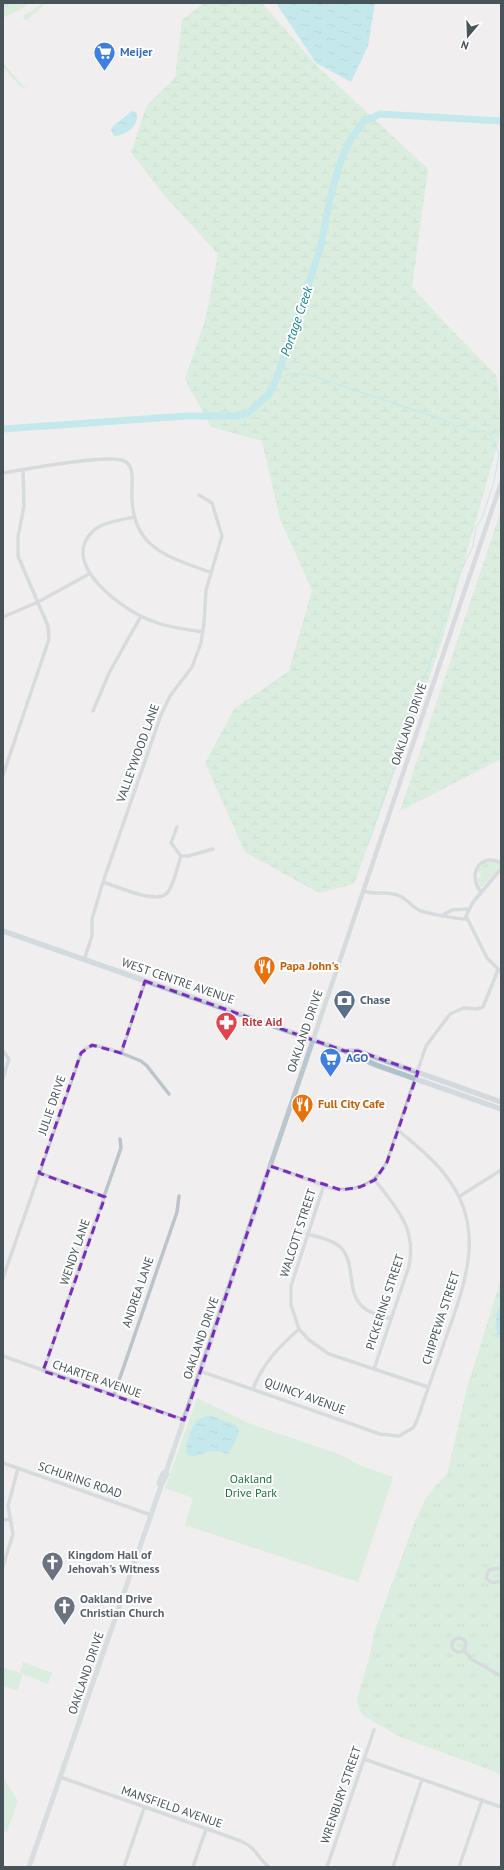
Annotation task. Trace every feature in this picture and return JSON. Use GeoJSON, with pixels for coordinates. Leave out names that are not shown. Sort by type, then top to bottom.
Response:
{"type":"FeatureCollection","features":[{"type":"Feature","properties":{"kind":"main road","name":"WEST CENTRE AVENUE"},"geometry":{"type":"LineString","coordinates":[[3,931],[345,1051],[376,1065],[501,1109]]}},
{"type":"Feature","properties":{"kind":"main road","name":"OAKLAND DRIVE"},"geometry":{"type":"LineString","coordinates":[[29,1867],[161,1486],[164,1484],[167,1474],[166,1472],[313,1040]]}},
{"type":"Feature","properties":{"kind":"main road","name":"WEST CENTRE AVENUE"},"geometry":{"type":"LineString","coordinates":[[345,1051],[358,1051],[501,1102]]}},
{"type":"Feature","properties":{"kind":"street"},"geometry":{"type":"LineString","coordinates":[[3,473],[104,458],[127,462],[132,471],[131,500],[134,517],[142,533],[157,550],[170,558],[210,572]]}},
{"type":"Feature","properties":{"kind":"street"},"geometry":{"type":"LineString","coordinates":[[3,776],[48,645],[48,626],[18,556],[18,537],[24,506],[23,470]]}},
{"type":"Feature","properties":{"kind":"street","name":"OAKLAND DRIVE"},"geometry":{"type":"LineString","coordinates":[[313,1040],[501,483]]}},
{"type":"Feature","properties":{"kind":"street","name":"VALLEYWOOD LANE"},"geometry":{"type":"LineString","coordinates":[[84,960],[92,936],[92,919],[103,882],[161,715],[170,696],[192,667],[198,653],[203,632],[206,590],[210,572],[222,536],[212,503],[200,494]]}},
{"type":"Feature","properties":{"kind":"street"},"geometry":{"type":"LineString","coordinates":[[134,517],[106,524],[93,531],[83,551],[89,574],[118,602],[141,616],[167,626],[203,632]]}},
{"type":"Feature","properties":{"kind":"street"},"geometry":{"type":"LineString","coordinates":[[3,617],[38,602],[89,574]]}},
{"type":"Feature","properties":{"kind":"street"},"geometry":{"type":"LineString","coordinates":[[93,711],[109,673],[141,616]]}},
{"type":"Feature","properties":{"kind":"street"},"geometry":{"type":"LineString","coordinates":[[177,827],[171,843],[181,856]]}},
{"type":"Feature","properties":{"kind":"street"},"geometry":{"type":"LineString","coordinates":[[181,856],[188,856],[213,849]]}},
{"type":"Feature","properties":{"kind":"street"},"geometry":{"type":"LineString","coordinates":[[103,882],[148,897],[163,896],[169,891],[181,856]]}},
{"type":"Feature","properties":{"kind":"street"},"geometry":{"type":"LineString","coordinates":[[481,892],[476,886],[474,875],[478,867],[485,861],[496,860],[501,863]]}},
{"type":"Feature","properties":{"kind":"street"},"geometry":{"type":"LineString","coordinates":[[270,1166],[324,1186],[350,1190],[375,1180],[384,1169],[426,1046],[450,1014],[463,1008],[477,1009],[483,1007],[499,971],[487,958],[466,916],[481,892],[501,870]]}},
{"type":"Feature","properties":{"kind":"street"},"geometry":{"type":"LineString","coordinates":[[363,891],[400,896],[420,910],[453,918],[467,919]]}},
{"type":"Feature","properties":{"kind":"street"},"geometry":{"type":"LineString","coordinates":[[443,915],[452,910],[469,909]]}},
{"type":"Feature","properties":{"kind":"street"},"geometry":{"type":"LineString","coordinates":[[145,981],[121,1053],[147,1066],[169,1094]]}},
{"type":"Feature","properties":{"kind":"street","name":"JULIE DRIVE"},"geometry":{"type":"LineString","coordinates":[[3,1278],[83,1049],[96,1045],[121,1053]]}},
{"type":"Feature","properties":{"kind":"street"},"geometry":{"type":"LineString","coordinates":[[3,1051],[8,1056],[8,1064],[3,1078]]}},
{"type":"Feature","properties":{"kind":"street","name":"CHIPPEWA STREET"},"geometry":{"type":"LineString","coordinates":[[398,1130],[443,1172],[460,1196],[465,1211],[468,1230],[468,1266],[462,1290],[416,1424],[404,1434]]}},
{"type":"Feature","properties":{"kind":"street","name":"WENDY LANE"},"geometry":{"type":"LineString","coordinates":[[43,1371],[121,1148],[120,1139]]}},
{"type":"Feature","properties":{"kind":"street"},"geometry":{"type":"LineString","coordinates":[[460,1196],[501,1170]]}},
{"type":"Feature","properties":{"kind":"street"},"geometry":{"type":"LineString","coordinates":[[39,1173],[105,1196]]}},
{"type":"Feature","properties":{"kind":"street","name":"PICKERING STREET"},"geometry":{"type":"LineString","coordinates":[[374,1369],[410,1266],[411,1241],[409,1232],[402,1218],[375,1180]]}},
{"type":"Feature","properties":{"kind":"street","name":"WALCOTT STREET"},"geometry":{"type":"LineString","coordinates":[[299,1329],[294,1317],[290,1294],[293,1276],[324,1186]]}},
{"type":"Feature","properties":{"kind":"street","name":"ANDREA LANE"},"geometry":{"type":"LineString","coordinates":[[114,1395],[177,1212],[179,1196]]}},
{"type":"Feature","properties":{"kind":"street"},"geometry":{"type":"LineString","coordinates":[[307,1234],[332,1242],[339,1246],[345,1253],[349,1263],[354,1291],[358,1301],[367,1310],[391,1320]]}},
{"type":"Feature","properties":{"kind":"street"},"geometry":{"type":"LineString","coordinates":[[253,1389],[263,1366],[280,1346],[299,1329],[309,1340],[329,1354],[428,1388]]}},
{"type":"Feature","properties":{"kind":"street","name":"CHARTER AVENUE"},"geometry":{"type":"LineString","coordinates":[[3,1356],[184,1420]]}},
{"type":"Feature","properties":{"kind":"street","name":"QUINCY AVENUE"},"geometry":{"type":"LineString","coordinates":[[200,1371],[380,1434],[394,1436],[404,1434]]}},
{"type":"Feature","properties":{"kind":"street","name":"SCHURING ROAD"},"geometry":{"type":"LineString","coordinates":[[3,1463],[151,1515]]}},
{"type":"Feature","properties":{"kind":"street"},"geometry":{"type":"LineString","coordinates":[[3,1566],[14,1534],[8,1506],[18,1468]]}},
{"type":"Feature","properties":{"kind":"street"},"geometry":{"type":"LineString","coordinates":[[3,1520],[11,1519]]}},
{"type":"Feature","properties":{"kind":"street"},"geometry":{"type":"LineString","coordinates":[[501,1566],[489,1570],[486,1574],[486,1578],[489,1582],[493,1583],[501,1581]]}},
{"type":"Feature","properties":{"kind":"street"},"geometry":{"type":"LineString","coordinates":[[464,1650],[471,1659],[501,1676]]}},
{"type":"Feature","properties":{"kind":"street","name":"WRENBURY STREET"},"geometry":{"type":"LineString","coordinates":[[327,1867],[374,1730]]}},
{"type":"Feature","properties":{"kind":"street"},"geometry":{"type":"LineString","coordinates":[[364,1759],[501,1807]]}},
{"type":"Feature","properties":{"kind":"street","name":"MANSFIELD AVENUE"},"geometry":{"type":"LineString","coordinates":[[60,1777],[248,1844],[258,1853],[262,1862],[269,1867]]}},
{"type":"Feature","properties":{"kind":"street"},"geometry":{"type":"LineString","coordinates":[[393,1867],[422,1779]]}},
{"type":"Feature","properties":{"kind":"street"},"geometry":{"type":"LineString","coordinates":[[459,1867],[482,1800]]}},
{"type":"Feature","properties":{"kind":"street"},"geometry":{"type":"LineString","coordinates":[[124,1867],[144,1808]]}},
{"type":"Feature","properties":{"kind":"street"},"geometry":{"type":"LineString","coordinates":[[193,1867],[206,1829]]}},
{"type":"Feature","properties":{"kind":"street"},"geometry":{"type":"LineString","coordinates":[[260,1867],[262,1862]]}},
{"type":"Feature","properties":{"kind":"highlighted area"},"geometry":{"type":"Polygon","coordinates":[[[145,981],[345,1051],[358,1051],[418,1072],[387,1162],[375,1180],[360,1187],[341,1190],[270,1166],[184,1420],[43,1371],[105,1197],[39,1173],[81,1053],[92,1045],[121,1053],[145,981]]]}},
{"type":"Feature","properties":{"kind":"green space"},"geometry":{"type":"Polygon","coordinates":[[[29,3],[23,8],[3,18],[3,4],[29,3]]]}},
{"type":"Feature","properties":{"kind":"green space"},"geometry":{"type":"Polygon","coordinates":[[[43,3],[46,3],[27,20],[24,19],[23,16],[43,3]]]}},
{"type":"Feature","properties":{"kind":"green space"},"geometry":{"type":"Polygon","coordinates":[[[204,3],[262,3],[317,66],[428,169],[412,287],[496,375],[501,411],[501,432],[440,647],[354,884],[319,893],[245,852],[205,763],[234,709],[289,671],[312,590],[280,519],[262,441],[211,427],[185,379],[205,321],[218,254],[164,195],[131,152],[147,105],[175,78],[182,20],[204,3]]]}},
{"type":"Feature","properties":{"kind":"green space"},"geometry":{"type":"Polygon","coordinates":[[[3,63],[24,87],[27,86],[24,88],[20,86],[3,67],[3,63]]]}},
{"type":"Feature","properties":{"kind":"green space"},"geometry":{"type":"Polygon","coordinates":[[[501,511],[501,759],[400,811],[501,511]]]}},
{"type":"Feature","properties":{"kind":"green space"},"geometry":{"type":"Polygon","coordinates":[[[493,861],[501,864],[501,867],[481,887],[477,879],[480,878],[481,873],[477,872],[484,863],[493,861]]]}},
{"type":"Feature","properties":{"kind":"green space"},"geometry":{"type":"Polygon","coordinates":[[[501,1279],[501,1774],[398,1736],[364,1716],[359,1709],[357,1698],[368,1663],[375,1630],[415,1521],[425,1500],[436,1485],[447,1475],[467,1388],[501,1279]]]}},
{"type":"Feature","properties":{"kind":"green space","name":"Oakland Drive Park"},"geometry":{"type":"Polygon","coordinates":[[[197,1398],[253,1425],[339,1454],[361,1466],[393,1477],[358,1582],[185,1525],[193,1498],[165,1488],[197,1398]]]}},
{"type":"Feature","properties":{"kind":"green space"},"geometry":{"type":"Polygon","coordinates":[[[23,1662],[52,1673],[48,1684],[23,1674],[17,1691],[3,1686],[4,1668],[20,1673],[23,1662]]]}},
{"type":"Feature","properties":{"kind":"green space"},"geometry":{"type":"Polygon","coordinates":[[[3,1778],[18,1801],[7,1832],[3,1831],[3,1778]]]}},
{"type":"Feature","properties":{"kind":"water"},"geometry":{"type":"Polygon","coordinates":[[[276,3],[375,3],[368,46],[351,82],[316,63],[276,3]]]}},
{"type":"Feature","properties":{"kind":"water"},"geometry":{"type":"Polygon","coordinates":[[[132,111],[136,112],[137,117],[134,125],[127,132],[114,136],[111,130],[113,126],[132,111]]]}},
{"type":"Feature","properties":{"kind":"water"},"geometry":{"type":"Polygon","coordinates":[[[501,1307],[501,1339],[495,1328],[498,1309],[501,1307]]]}},
{"type":"Feature","properties":{"kind":"water"},"geometry":{"type":"Polygon","coordinates":[[[208,1415],[236,1425],[239,1430],[238,1436],[229,1453],[210,1451],[194,1456],[187,1455],[187,1442],[196,1421],[208,1415]]]}},
{"type":"Feature","properties":{"kind":"waterway","name":"Portage Creek"},"geometry":{"type":"LineString","coordinates":[[3,429],[187,416],[236,416],[248,413],[268,395],[276,380],[320,250],[331,194],[341,160],[351,139],[363,122],[380,114],[501,121]]}},
{"type":"Feature","properties":{"kind":"waterway"},"geometry":{"type":"LineString","coordinates":[[276,380],[291,374],[316,377],[444,420],[455,426],[463,426],[474,432],[483,431],[490,434],[499,454],[494,482],[482,518],[476,527],[473,546],[459,575],[450,607],[441,616],[442,625],[428,670],[423,677],[419,696],[415,703],[406,736],[400,748],[398,761],[395,764],[395,769],[368,844]]}},
{"type":"Feature","properties":{"kind":"waterway"},"geometry":{"type":"LineString","coordinates":[[424,678],[429,680]]}},
{"type":"Feature","properties":{"kind":"place","name":"Meijer"},"geometry":{"type":"Point","coordinates":[105,72]}},
{"type":"Feature","properties":{"kind":"place","name":"Papa John's"},"geometry":{"type":"Point","coordinates":[264,986]}},
{"type":"Feature","properties":{"kind":"place","name":"Chase"},"geometry":{"type":"Point","coordinates":[345,1020]}},
{"type":"Feature","properties":{"kind":"place","name":"Rite Aid"},"geometry":{"type":"Point","coordinates":[227,1042]}},
{"type":"Feature","properties":{"kind":"place","name":"AGO"},"geometry":{"type":"Point","coordinates":[330,1078]}},
{"type":"Feature","properties":{"kind":"place","name":"Full City Cafe"},"geometry":{"type":"Point","coordinates":[302,1124]}},
{"type":"Feature","properties":{"kind":"place","name":"Kingdom Hall of Jehovah's Witness"},"geometry":{"type":"Point","coordinates":[52,1582]}},
{"type":"Feature","properties":{"kind":"place","name":"Oakland Drive Christian Church"},"geometry":{"type":"Point","coordinates":[65,1626]}}]}
